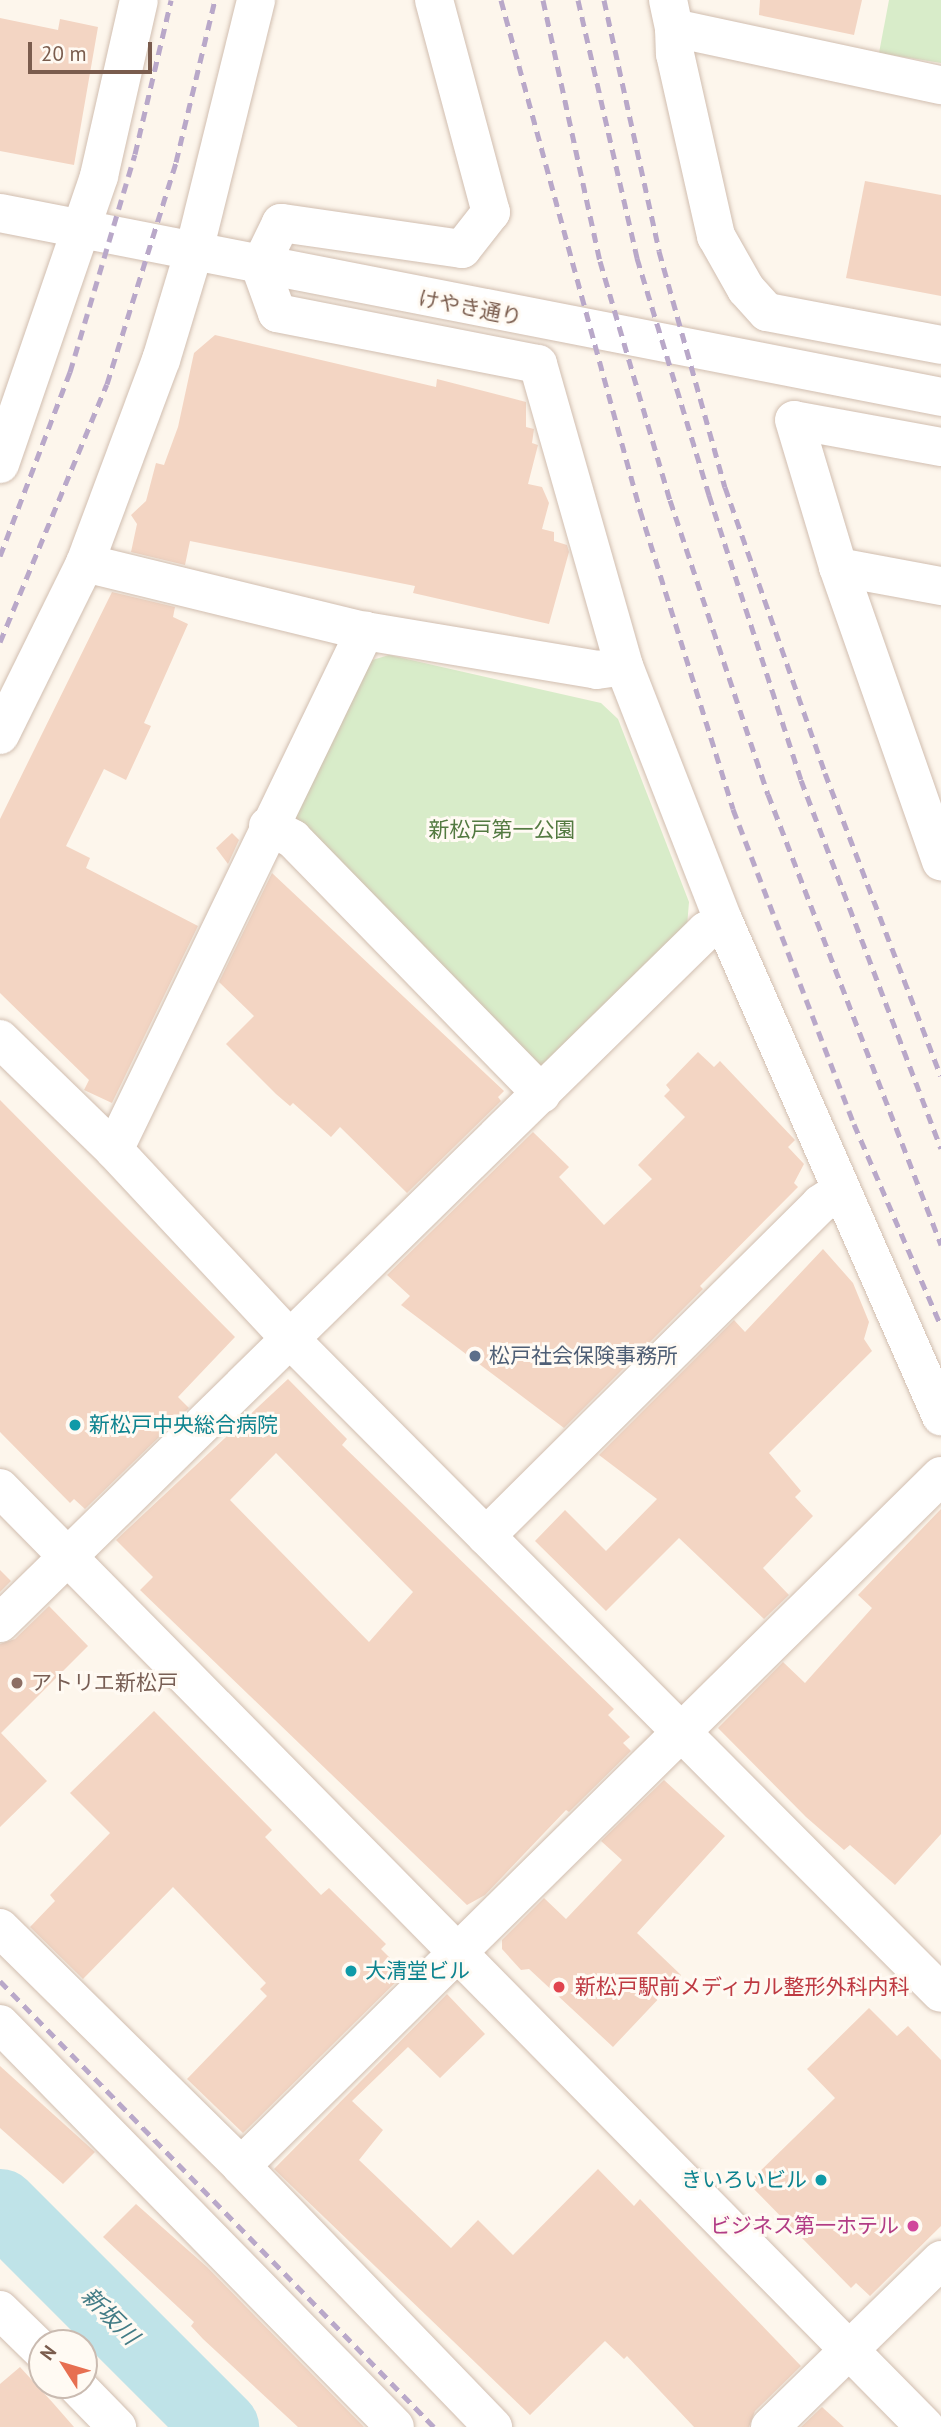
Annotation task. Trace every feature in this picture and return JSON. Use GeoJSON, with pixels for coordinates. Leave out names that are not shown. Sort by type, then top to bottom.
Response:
{"type":"FeatureCollection","features":[{"type":"Feature","properties":{"kind":"street"},"geometry":{"type":"LineString","coordinates":[[0,464],[82,229],[139,0]]}},
{"type":"Feature","properties":{"kind":"street"},"geometry":{"type":"LineString","coordinates":[[0,735],[85,563],[161,359],[194,251],[256,0]]}},
{"type":"Feature","properties":{"kind":"street"},"geometry":{"type":"LineString","coordinates":[[434,0],[491,212],[462,249],[281,223],[260,266],[277,313],[538,364],[624,666],[724,922],[941,1416]]}},
{"type":"Feature","properties":{"kind":"street"},"geometry":{"type":"LineString","coordinates":[[941,85],[671,14],[676,54],[716,236],[746,289],[767,312],[941,345]]}},
{"type":"Feature","properties":{"kind":"street","name":"けやき通り"},"geometry":{"type":"LineString","coordinates":[[0,213],[260,266],[941,397]]}},
{"type":"Feature","properties":{"kind":"street"},"geometry":{"type":"LineString","coordinates":[[941,447],[794,420],[838,567],[941,860]]}},
{"type":"Feature","properties":{"kind":"street"},"geometry":{"type":"LineString","coordinates":[[85,563],[365,631],[597,670],[624,666]]}},
{"type":"Feature","properties":{"kind":"street"},"geometry":{"type":"LineString","coordinates":[[838,567],[941,586]]}},
{"type":"Feature","properties":{"kind":"street"},"geometry":{"type":"LineString","coordinates":[[114,1150],[365,631]]}},
{"type":"Feature","properties":{"kind":"street"},"geometry":{"type":"LineString","coordinates":[[268,827],[293,839],[542,1094]]}},
{"type":"Feature","properties":{"kind":"street"},"geometry":{"type":"LineString","coordinates":[[0,1623],[706,931],[724,922]]}},
{"type":"Feature","properties":{"kind":"street"},"geometry":{"type":"LineString","coordinates":[[0,1039],[114,1150],[291,1340],[941,1993]]}},
{"type":"Feature","properties":{"kind":"street"},"geometry":{"type":"LineString","coordinates":[[486,1536],[820,1203],[840,1191]]}},
{"type":"Feature","properties":{"kind":"street"},"geometry":{"type":"LineString","coordinates":[[241,2166],[941,1476]]}},
{"type":"Feature","properties":{"kind":"street"},"geometry":{"type":"LineString","coordinates":[[0,1488],[925,2427]]}},
{"type":"Feature","properties":{"kind":"street"},"geometry":{"type":"LineString","coordinates":[[0,1928],[241,2166],[493,2427]]}},
{"type":"Feature","properties":{"kind":"street"},"geometry":{"type":"LineString","coordinates":[[0,2024],[395,2427]]}},
{"type":"Feature","properties":{"kind":"street"},"geometry":{"type":"LineString","coordinates":[[771,2427],[941,2260]]}},
{"type":"Feature","properties":{"kind":"street"},"geometry":{"type":"LineString","coordinates":[[90,2399],[117,2427]]}},
{"type":"Feature","properties":{"kind":"green space"},"geometry":{"type":"Polygon","coordinates":[[[889,0],[941,0],[941,63],[879,53],[889,0]]]}},
{"type":"Feature","properties":{"kind":"green space","name":"新松戸第一公園"},"geometry":{"type":"Polygon","coordinates":[[[389,655],[601,703],[618,719],[689,902],[687,926],[544,1067],[529,1066],[297,832],[292,813],[369,661],[389,655]]]}},
{"type":"Feature","properties":{"kind":"building"},"geometry":{"type":"Polygon","coordinates":[[[760,0],[862,0],[854,35],[759,15],[760,0]]]}},
{"type":"Feature","properties":{"kind":"building"},"geometry":{"type":"Polygon","coordinates":[[[0,18],[58,30],[60,19],[98,27],[74,165],[0,151],[0,18]]]}},
{"type":"Feature","properties":{"kind":"building"},"geometry":{"type":"Polygon","coordinates":[[[865,181],[941,195],[941,296],[846,278],[865,181]]]}},
{"type":"Feature","properties":{"kind":"building"},"geometry":{"type":"Polygon","coordinates":[[[215,335],[436,387],[437,379],[526,402],[526,427],[534,429],[532,443],[538,445],[528,484],[542,487],[549,503],[542,529],[554,532],[554,541],[567,545],[569,552],[549,624],[413,593],[415,586],[190,541],[185,565],[131,552],[137,524],[131,515],[146,501],[156,463],[164,465],[178,427],[194,353],[215,335]]]}},
{"type":"Feature","properties":{"kind":"building"},"geometry":{"type":"Polygon","coordinates":[[[112,592],[175,607],[173,617],[188,624],[144,723],[151,726],[126,780],[104,769],[66,846],[90,858],[86,868],[198,926],[112,1103],[84,1090],[89,1080],[0,993],[0,819],[112,592]]]}},
{"type":"Feature","properties":{"kind":"building"},"geometry":{"type":"Polygon","coordinates":[[[232,833],[239,840],[228,864],[216,848],[232,833]]]}},
{"type":"Feature","properties":{"kind":"building"},"geometry":{"type":"Polygon","coordinates":[[[272,873],[504,1091],[498,1097],[501,1101],[407,1193],[340,1127],[331,1137],[293,1103],[290,1106],[276,1094],[226,1044],[254,1016],[219,982],[272,873]]]}},
{"type":"Feature","properties":{"kind":"building"},"geometry":{"type":"Polygon","coordinates":[[[698,1052],[714,1067],[720,1061],[795,1140],[788,1147],[804,1164],[794,1183],[798,1187],[700,1286],[703,1289],[564,1428],[401,1305],[410,1296],[387,1275],[533,1132],[569,1167],[559,1177],[604,1225],[652,1179],[638,1165],[685,1117],[664,1096],[670,1090],[666,1085],[698,1052]]]}},
{"type":"Feature","properties":{"kind":"building"},"geometry":{"type":"Polygon","coordinates":[[[0,1100],[235,1337],[178,1397],[189,1408],[85,1509],[74,1499],[70,1503],[0,1432],[0,1100]]]}},
{"type":"Feature","properties":{"kind":"building"},"geometry":{"type":"Polygon","coordinates":[[[823,1249],[853,1283],[869,1322],[864,1339],[872,1351],[769,1453],[801,1491],[795,1497],[813,1516],[763,1568],[789,1595],[764,1619],[679,1538],[606,1611],[535,1541],[565,1510],[606,1551],[657,1499],[599,1455],[734,1320],[745,1332],[823,1249]]]}},
{"type":"Feature","properties":{"kind":"building"},"geometry":{"type":"Polygon","coordinates":[[[288,1379],[347,1439],[342,1445],[614,1709],[608,1715],[630,1737],[623,1743],[631,1751],[569,1812],[566,1810],[485,1895],[467,1905],[140,1590],[153,1577],[116,1540],[288,1379]],[[276,1453],[230,1500],[369,1642],[413,1592],[276,1453]]]}},
{"type":"Feature","properties":{"kind":"building"},"geometry":{"type":"Polygon","coordinates":[[[941,1509],[941,1834],[895,1885],[850,1845],[844,1850],[806,1817],[718,1728],[783,1662],[805,1683],[872,1608],[858,1595],[941,1509]]]}},
{"type":"Feature","properties":{"kind":"building"},"geometry":{"type":"Polygon","coordinates":[[[0,1570],[11,1581],[0,1592],[0,1570]]]}},
{"type":"Feature","properties":{"kind":"building"},"geometry":{"type":"Polygon","coordinates":[[[49,1606],[88,1646],[1,1733],[47,1781],[0,1827],[0,1644],[15,1639],[49,1606]]]}},
{"type":"Feature","properties":{"kind":"building"},"geometry":{"type":"Polygon","coordinates":[[[154,1711],[272,1830],[265,1837],[321,1895],[329,1888],[386,1944],[381,1949],[405,1973],[243,2133],[187,2079],[267,1996],[260,1989],[266,1983],[173,1887],[83,1979],[30,1927],[55,1901],[50,1895],[110,1833],[70,1793],[154,1711]]]}},
{"type":"Feature","properties":{"kind":"building"},"geometry":{"type":"Polygon","coordinates":[[[664,1780],[725,1836],[637,1933],[681,1975],[613,2047],[529,1969],[521,1970],[502,1949],[502,1940],[544,1898],[566,1919],[622,1860],[601,1841],[664,1780]]]}},
{"type":"Feature","properties":{"kind":"building"},"geometry":{"type":"Polygon","coordinates":[[[447,1994],[485,2034],[440,2078],[408,2047],[352,2101],[383,2130],[359,2160],[451,2248],[478,2220],[513,2255],[598,2169],[634,2206],[640,2199],[801,2366],[755,2411],[749,2427],[694,2427],[627,2356],[624,2359],[605,2341],[530,2415],[274,2169],[447,1994]]]}},
{"type":"Feature","properties":{"kind":"building"},"geometry":{"type":"Polygon","coordinates":[[[869,2008],[897,2036],[908,2026],[941,2060],[941,2226],[870,2296],[856,2283],[851,2288],[748,2183],[835,2098],[807,2069],[869,2008]]]}},
{"type":"Feature","properties":{"kind":"building"},"geometry":{"type":"Polygon","coordinates":[[[0,2066],[95,2152],[63,2184],[0,2128],[0,2066]]]}},
{"type":"Feature","properties":{"kind":"building"},"geometry":{"type":"Polygon","coordinates":[[[136,2204],[207,2267],[364,2427],[298,2427],[203,2339],[191,2326],[194,2322],[103,2237],[136,2204]]]}},
{"type":"Feature","properties":{"kind":"building"},"geometry":{"type":"Polygon","coordinates":[[[20,2367],[28,2376],[28,2399],[49,2399],[74,2427],[0,2427],[0,2384],[20,2367]]]}},
{"type":"Feature","properties":{"kind":"building"},"geometry":{"type":"Polygon","coordinates":[[[822,2407],[844,2427],[801,2427],[822,2407]]]}},
{"type":"Feature","properties":{"kind":"waterway","name":"新坂川"},"geometry":{"type":"LineString","coordinates":[[0,2206],[221,2427]]}},
{"type":"Feature","properties":{"kind":"railway"},"geometry":{"type":"LineString","coordinates":[[0,556],[70,372],[135,154],[171,0]]}},
{"type":"Feature","properties":{"kind":"railway"},"geometry":{"type":"LineString","coordinates":[[0,642],[107,384],[176,162],[215,0]]}},
{"type":"Feature","properties":{"kind":"railway"},"geometry":{"type":"LineString","coordinates":[[501,0],[640,510],[733,809],[854,1124],[941,1326]]}},
{"type":"Feature","properties":{"kind":"railway"},"geometry":{"type":"LineString","coordinates":[[543,0],[600,261],[670,500],[768,794],[941,1245]]}},
{"type":"Feature","properties":{"kind":"railway"},"geometry":{"type":"LineString","coordinates":[[578,0],[637,258],[709,495],[801,780],[941,1148]]}},
{"type":"Feature","properties":{"kind":"railway"},"geometry":{"type":"LineString","coordinates":[[604,0],[659,251],[725,487],[825,773],[941,1076]]}},
{"type":"Feature","properties":{"kind":"railway"},"geometry":{"type":"LineString","coordinates":[[0,1981],[434,2427]]}},
{"type":"Feature","properties":{"kind":"place","name":"松戸社会保険事務所"},"geometry":{"type":"Point","coordinates":[475,1356]}},
{"type":"Feature","properties":{"kind":"place","name":"新松戸中央総合病院"},"geometry":{"type":"Point","coordinates":[75,1425]}},
{"type":"Feature","properties":{"kind":"place","name":"アトリエ新松戸"},"geometry":{"type":"Point","coordinates":[17,1683]}},
{"type":"Feature","properties":{"kind":"place","name":"大清堂ビル"},"geometry":{"type":"Point","coordinates":[351,1971]}},
{"type":"Feature","properties":{"kind":"place","name":"新松戸駅前メディカル整形外科内科"},"geometry":{"type":"Point","coordinates":[559,1987]}},
{"type":"Feature","properties":{"kind":"place","name":"きいろいビル"},"geometry":{"type":"Point","coordinates":[821,2180]}},
{"type":"Feature","properties":{"kind":"place","name":"ビジネス第一ホテル"},"geometry":{"type":"Point","coordinates":[913,2226]}}]}
